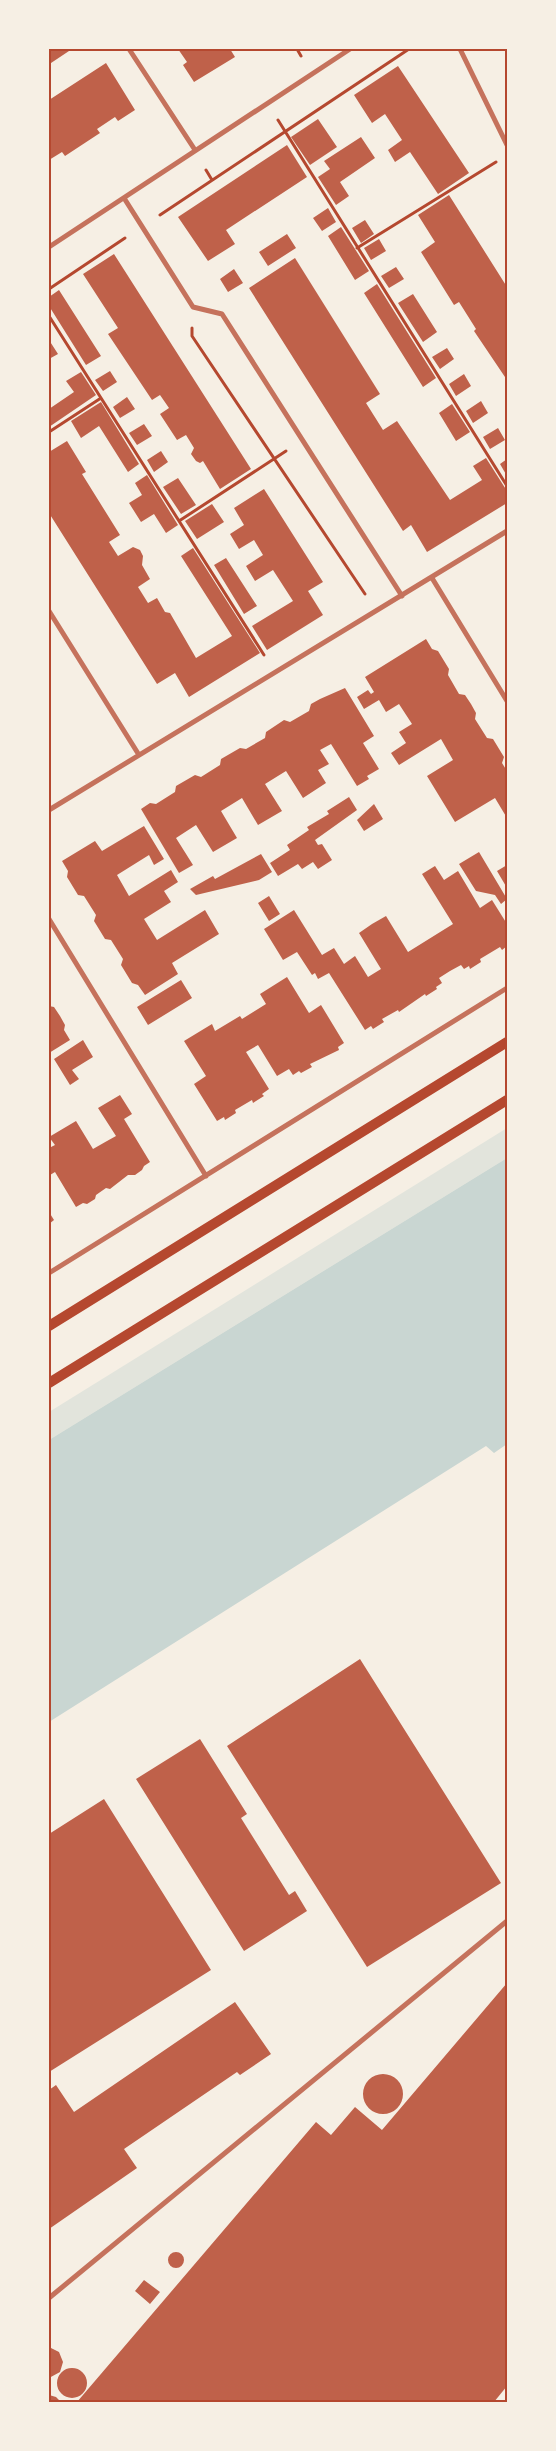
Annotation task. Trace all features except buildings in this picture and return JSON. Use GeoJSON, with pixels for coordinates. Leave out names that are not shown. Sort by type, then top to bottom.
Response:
{"type":"FeatureCollection","features":[{"type":"Feature","properties":{"kind":"main road"},"geometry":{"type":"LineString","coordinates":[[49,1326],[507,1042]]}},
{"type":"Feature","properties":{"kind":"main road"},"geometry":{"type":"LineString","coordinates":[[49,1383],[507,1100]]}},
{"type":"Feature","properties":{"kind":"street"},"geometry":{"type":"LineString","coordinates":[[129,49],[195,150]]}},
{"type":"Feature","properties":{"kind":"street"},"geometry":{"type":"LineString","coordinates":[[49,247],[350,49]]}},
{"type":"Feature","properties":{"kind":"street"},"geometry":{"type":"LineString","coordinates":[[460,49],[507,145]]}},
{"type":"Feature","properties":{"kind":"street"},"geometry":{"type":"LineString","coordinates":[[124,198],[193,307],[222,314],[402,596]]}},
{"type":"Feature","properties":{"kind":"street"},"geometry":{"type":"LineString","coordinates":[[49,810],[507,531]]}},
{"type":"Feature","properties":{"kind":"street"},"geometry":{"type":"LineString","coordinates":[[432,578],[507,701]]}},
{"type":"Feature","properties":{"kind":"street"},"geometry":{"type":"LineString","coordinates":[[49,611],[139,755]]}},
{"type":"Feature","properties":{"kind":"street"},"geometry":{"type":"LineString","coordinates":[[49,919],[206,1176]]}},
{"type":"Feature","properties":{"kind":"street"},"geometry":{"type":"LineString","coordinates":[[49,1273],[507,988]]}},
{"type":"Feature","properties":{"kind":"street"},"geometry":{"type":"LineString","coordinates":[[49,2298],[507,1921]]}},
{"type":"Feature","properties":{"kind":"path"},"geometry":{"type":"LineString","coordinates":[[49,289],[409,49]]}},
{"type":"Feature","properties":{"kind":"path"},"geometry":{"type":"LineString","coordinates":[[267,103],[507,486]]}},
{"type":"Feature","properties":{"kind":"path"},"geometry":{"type":"LineString","coordinates":[[357,248],[499,160]]}},
{"type":"Feature","properties":{"kind":"path"},"geometry":{"type":"LineString","coordinates":[[193,307],[192,336],[376,612]]}},
{"type":"Feature","properties":{"kind":"path"},"geometry":{"type":"LineString","coordinates":[[49,316],[275,672]]}},
{"type":"Feature","properties":{"kind":"path"},"geometry":{"type":"LineString","coordinates":[[49,432],[101,398]]}},
{"type":"Feature","properties":{"kind":"path"},"geometry":{"type":"LineString","coordinates":[[179,521],[303,440]]}},
{"type":"Feature","properties":{"kind":"shaded area"},"geometry":{"type":"Polygon","coordinates":[[[507,1128],[507,1158],[49,1440],[49,1412],[507,1128]]]}},
{"type":"Feature","properties":{"kind":"shaded area"},"geometry":{"type":"Polygon","coordinates":[[[507,1158],[507,1444],[494,1453],[486,1446],[49,1722],[49,1440],[507,1158]]]}}]}
